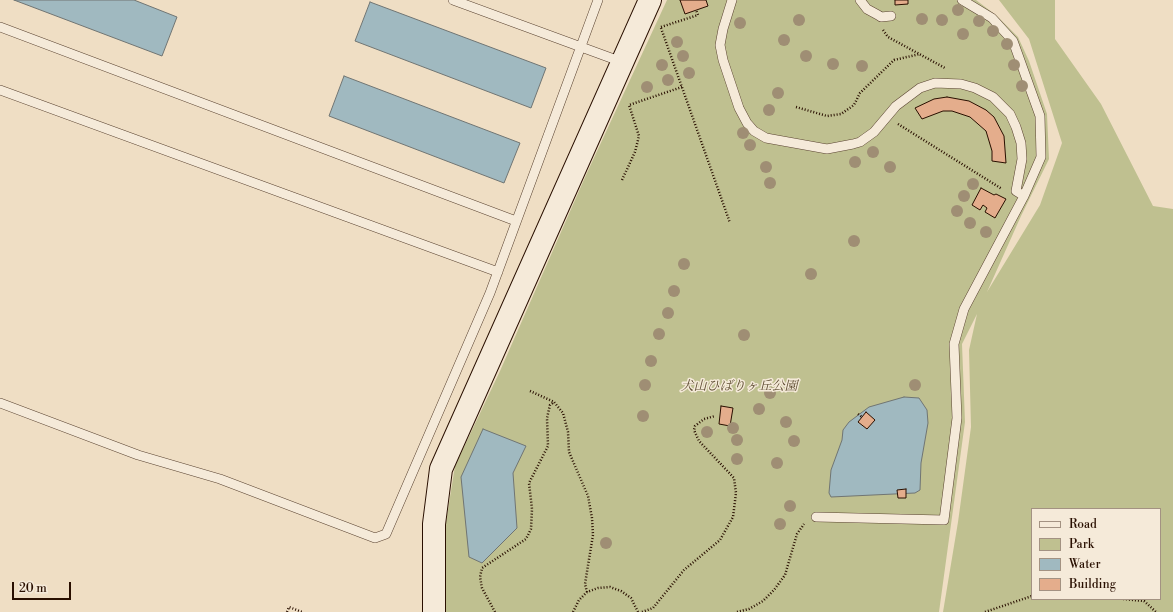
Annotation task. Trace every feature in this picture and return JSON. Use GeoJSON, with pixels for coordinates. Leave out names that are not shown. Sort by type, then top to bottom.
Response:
{"type":"FeatureCollection","features":[{"type":"Feature","properties":{"kind":"street"},"geometry":{"type":"LineString","coordinates":[[434,612],[434,524],[441,469],[647,6]]}},
{"type":"Feature","properties":{"kind":"lane"},"geometry":{"type":"LineString","coordinates":[[453,0],[580,48],[622,62]]}},
{"type":"Feature","properties":{"kind":"lane"},"geometry":{"type":"LineString","coordinates":[[0,403],[138,455],[220,479],[376,538],[386,534],[498,272],[598,0]]}},
{"type":"Feature","properties":{"kind":"lane"},"geometry":{"type":"LineString","coordinates":[[732,0],[723,29],[720,45],[723,60],[739,108],[747,123],[754,131],[766,138],[827,149],[860,142],[874,132],[896,106],[920,88],[935,83],[961,84],[975,88],[993,97],[1010,114],[1016,127],[1022,159],[1016,191],[1024,196]]}},
{"type":"Feature","properties":{"kind":"lane"},"geometry":{"type":"LineString","coordinates":[[860,0],[867,9],[881,17],[891,16]]}},
{"type":"Feature","properties":{"kind":"lane"},"geometry":{"type":"LineString","coordinates":[[816,518],[944,520],[957,418],[954,344],[964,309],[1024,196],[1041,157],[1040,116],[1013,41],[992,18],[962,0]]}},
{"type":"Feature","properties":{"kind":"lane"},"geometry":{"type":"LineString","coordinates":[[0,27],[516,221]]}},
{"type":"Feature","properties":{"kind":"lane"},"geometry":{"type":"LineString","coordinates":[[0,90],[498,272]]}},
{"type":"Feature","properties":{"kind":"path"},"geometry":{"type":"LineString","coordinates":[[647,6],[658,19],[730,223]]}},
{"type":"Feature","properties":{"kind":"path"},"geometry":{"type":"LineString","coordinates":[[661,27],[698,15],[696,10]]}},
{"type":"Feature","properties":{"kind":"path"},"geometry":{"type":"LineString","coordinates":[[880,26],[888,37],[946,68]]}},
{"type":"Feature","properties":{"kind":"path"},"geometry":{"type":"LineString","coordinates":[[796,107],[827,116],[842,114],[854,105],[860,93],[894,60],[920,54]]}},
{"type":"Feature","properties":{"kind":"path"},"geometry":{"type":"LineString","coordinates":[[622,180],[635,152],[640,136],[629,105],[682,87]]}},
{"type":"Feature","properties":{"kind":"path"},"geometry":{"type":"LineString","coordinates":[[887,117],[1013,196],[1016,191]]}},
{"type":"Feature","properties":{"kind":"path"},"geometry":{"type":"LineString","coordinates":[[530,391],[554,402],[563,413],[572,462],[588,496],[593,535],[585,584],[587,592]]}},
{"type":"Feature","properties":{"kind":"path"},"geometry":{"type":"LineString","coordinates":[[495,612],[482,588],[480,577],[482,568],[526,539],[531,528],[532,509],[529,483],[548,446],[547,418],[550,405],[554,402]]}},
{"type":"Feature","properties":{"kind":"path"},"geometry":{"type":"LineString","coordinates":[[858,414],[862,417]]}},
{"type":"Feature","properties":{"kind":"path"},"geometry":{"type":"LineString","coordinates":[[642,612],[653,608],[684,570],[720,540],[733,517],[736,493],[734,478],[699,440],[694,430],[696,426],[704,419],[715,416]]}},
{"type":"Feature","properties":{"kind":"path"},"geometry":{"type":"LineString","coordinates":[[737,612],[749,609],[764,601],[774,590],[785,575],[797,534],[805,522],[816,518]]}},
{"type":"Feature","properties":{"kind":"path"},"geometry":{"type":"LineString","coordinates":[[572,612],[579,600],[587,592],[598,588],[610,587],[621,591],[631,598],[638,612]]}},
{"type":"Feature","properties":{"kind":"path"},"geometry":{"type":"LineString","coordinates":[[985,612],[1031,596]]}},
{"type":"Feature","properties":{"kind":"path"},"geometry":{"type":"LineString","coordinates":[[1134,600],[1144,601],[1156,612]]}},
{"type":"Feature","properties":{"kind":"path"},"geometry":{"type":"LineString","coordinates":[[287,612],[289,607],[302,612]]}},
{"type":"Feature","properties":{"kind":"green space","name":"犬山ひばりヶ丘公園"},"geometry":{"type":"Polygon","coordinates":[[[667,0],[976,0],[997,16],[1018,37],[1029,61],[1047,114],[1049,159],[1021,216],[987,292],[1040,205],[1062,143],[1029,39],[999,0],[1055,0],[1055,39],[1101,104],[1153,206],[1173,209],[1173,612],[943,612],[958,522],[971,427],[969,350],[977,314],[962,344],[965,422],[939,612],[444,612],[445,528],[455,466],[500,371],[586,175],[667,0]]]}},
{"type":"Feature","properties":{"kind":"water"},"geometry":{"type":"Polygon","coordinates":[[[14,0],[134,0],[177,17],[162,56],[14,0]]]}},
{"type":"Feature","properties":{"kind":"water"},"geometry":{"type":"Polygon","coordinates":[[[370,2],[546,68],[531,108],[355,41],[370,2]]]}},
{"type":"Feature","properties":{"kind":"water"},"geometry":{"type":"Polygon","coordinates":[[[344,76],[520,143],[504,183],[329,116],[344,76]]]}},
{"type":"Feature","properties":{"kind":"water"},"geometry":{"type":"Polygon","coordinates":[[[904,397],[919,398],[927,410],[928,423],[921,463],[920,490],[915,493],[831,497],[829,493],[831,470],[842,440],[843,430],[849,422],[869,407],[904,397]]]}},
{"type":"Feature","properties":{"kind":"water"},"geometry":{"type":"Polygon","coordinates":[[[483,429],[526,446],[513,473],[517,528],[482,563],[469,557],[461,477],[483,429]]]}},
{"type":"Feature","properties":{"kind":"building"},"geometry":{"type":"Polygon","coordinates":[[[680,0],[706,0],[708,6],[685,14],[680,0]]]}},
{"type":"Feature","properties":{"kind":"building"},"geometry":{"type":"Polygon","coordinates":[[[895,0],[908,0],[908,4],[895,5],[895,0]]]}},
{"type":"Feature","properties":{"kind":"building"},"geometry":{"type":"Polygon","coordinates":[[[947,97],[969,101],[986,110],[994,117],[1004,136],[1006,163],[992,161],[992,151],[986,131],[970,117],[952,111],[943,111],[922,119],[915,108],[934,99],[947,97]]]}},
{"type":"Feature","properties":{"kind":"building"},"geometry":{"type":"Polygon","coordinates":[[[981,188],[1006,199],[995,218],[985,212],[987,208],[983,205],[980,210],[972,205],[981,188]]]}},
{"type":"Feature","properties":{"kind":"building"},"geometry":{"type":"Polygon","coordinates":[[[721,406],[733,408],[730,426],[719,424],[721,406]]]}},
{"type":"Feature","properties":{"kind":"building"},"geometry":{"type":"Polygon","coordinates":[[[866,412],[875,420],[867,429],[858,422],[866,412]]]}},
{"type":"Feature","properties":{"kind":"building"},"geometry":{"type":"Polygon","coordinates":[[[906,489],[906,498],[898,498],[897,490],[906,489]]]}}]}
